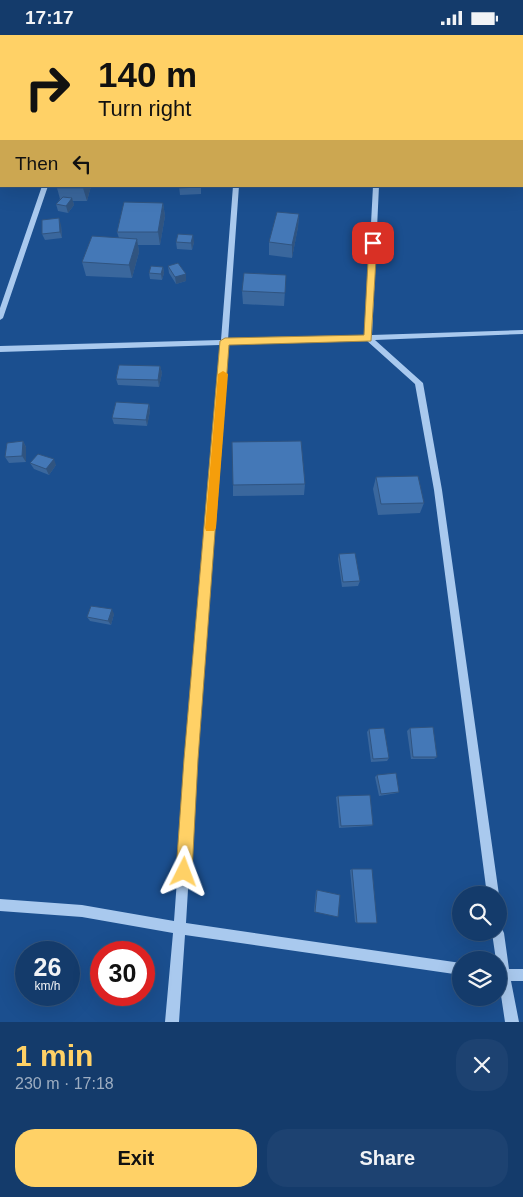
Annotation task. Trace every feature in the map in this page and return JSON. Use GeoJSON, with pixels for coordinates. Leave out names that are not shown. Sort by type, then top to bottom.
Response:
{"type":"FeatureCollection","features":[{"type":"Feature","properties":{"kind":"street"},"geometry":{"type":"LineString","coordinates":[[0,318],[45,187]]}},
{"type":"Feature","properties":{"kind":"street"},"geometry":{"type":"LineString","coordinates":[[172,1022],[181,928],[191,759],[236,187]]}},
{"type":"Feature","properties":{"kind":"street"},"geometry":{"type":"LineString","coordinates":[[368,339],[376,187]]}},
{"type":"Feature","properties":{"kind":"street"},"geometry":{"type":"LineString","coordinates":[[0,349],[225,341],[368,339],[523,332]]}},
{"type":"Feature","properties":{"kind":"street"},"geometry":{"type":"LineString","coordinates":[[368,339],[419,383],[438,490],[492,886]]}},
{"type":"Feature","properties":{"kind":"street"},"geometry":{"type":"LineString","coordinates":[[0,905],[82,911],[181,928],[452,968]]}},
{"type":"Feature","properties":{"kind":"street"},"geometry":{"type":"LineString","coordinates":[[507,975],[523,975]]}},
{"type":"Feature","properties":{"kind":"street"},"geometry":{"type":"LineString","coordinates":[[507,1001],[512,1022]]}},
{"type":"Feature","properties":{"kind":"building"},"geometry":{"type":"Polygon","coordinates":[[[57,187],[84,187],[83,188],[57,187]]]}},
{"type":"Feature","properties":{"kind":"building"},"geometry":{"type":"Polygon","coordinates":[[[63,197],[72,198],[66,206],[56,204],[63,197]]]}},
{"type":"Feature","properties":{"kind":"building"},"geometry":{"type":"Polygon","coordinates":[[[124,202],[163,203],[158,232],[117,232],[124,202]]]}},
{"type":"Feature","properties":{"kind":"building"},"geometry":{"type":"Polygon","coordinates":[[[277,212],[299,214],[292,245],[269,242],[277,212]]]}},
{"type":"Feature","properties":{"kind":"building"},"geometry":{"type":"Polygon","coordinates":[[[59,218],[60,232],[42,234],[42,220],[59,218]]]}},
{"type":"Feature","properties":{"kind":"building"},"geometry":{"type":"Polygon","coordinates":[[[178,234],[193,235],[191,243],[176,242],[178,234]]]}},
{"type":"Feature","properties":{"kind":"building"},"geometry":{"type":"Polygon","coordinates":[[[92,236],[137,239],[129,265],[82,262],[92,236]]]}},
{"type":"Feature","properties":{"kind":"building"},"geometry":{"type":"Polygon","coordinates":[[[178,263],[186,274],[175,277],[168,266],[178,263]]]}},
{"type":"Feature","properties":{"kind":"building"},"geometry":{"type":"Polygon","coordinates":[[[151,266],[163,267],[161,274],[149,273],[151,266]]]}},
{"type":"Feature","properties":{"kind":"building"},"geometry":{"type":"Polygon","coordinates":[[[244,273],[286,275],[285,293],[242,291],[244,273]]]}},
{"type":"Feature","properties":{"kind":"building"},"geometry":{"type":"Polygon","coordinates":[[[119,365],[160,366],[158,380],[116,379],[119,365]]]}},
{"type":"Feature","properties":{"kind":"building"},"geometry":{"type":"Polygon","coordinates":[[[116,402],[149,404],[146,420],[112,418],[116,402]]]}},
{"type":"Feature","properties":{"kind":"building"},"geometry":{"type":"Polygon","coordinates":[[[23,441],[22,456],[5,457],[7,443],[23,441]]]}},
{"type":"Feature","properties":{"kind":"building"},"geometry":{"type":"Polygon","coordinates":[[[301,441],[305,484],[233,485],[232,442],[301,441]]]}},
{"type":"Feature","properties":{"kind":"building"},"geometry":{"type":"Polygon","coordinates":[[[38,454],[54,459],[46,469],[30,463],[38,454]]]}},
{"type":"Feature","properties":{"kind":"building"},"geometry":{"type":"Polygon","coordinates":[[[418,476],[424,503],[381,504],[376,477],[418,476]]]}},
{"type":"Feature","properties":{"kind":"building"},"geometry":{"type":"Polygon","coordinates":[[[355,553],[360,581],[343,582],[339,554],[355,553]]]}},
{"type":"Feature","properties":{"kind":"building"},"geometry":{"type":"Polygon","coordinates":[[[91,606],[112,609],[108,621],[87,617],[91,606]]]}},
{"type":"Feature","properties":{"kind":"building"},"geometry":{"type":"Polygon","coordinates":[[[433,727],[437,757],[413,757],[410,728],[433,727]]]}},
{"type":"Feature","properties":{"kind":"building"},"geometry":{"type":"Polygon","coordinates":[[[384,728],[389,758],[373,759],[369,729],[384,728]]]}},
{"type":"Feature","properties":{"kind":"building"},"geometry":{"type":"Polygon","coordinates":[[[396,773],[399,792],[381,794],[377,775],[396,773]]]}},
{"type":"Feature","properties":{"kind":"building"},"geometry":{"type":"Polygon","coordinates":[[[370,795],[373,825],[341,826],[338,796],[370,795]]]}},
{"type":"Feature","properties":{"kind":"building"},"geometry":{"type":"Polygon","coordinates":[[[352,869],[372,869],[377,923],[357,923],[352,869]]]}},
{"type":"Feature","properties":{"kind":"building"},"geometry":{"type":"Polygon","coordinates":[[[317,890],[340,895],[338,917],[315,912],[317,890]]]}},
{"type":"Feature","properties":{"kind":"slow traffic"},"geometry":{"type":"LineString","coordinates":[[210,528],[223,374]]}},
{"type":"Feature","properties":{"kind":"route"},"geometry":{"type":"LineString","coordinates":[[184,872],[191,759],[225,341],[368,339],[373,243]]}}]}
